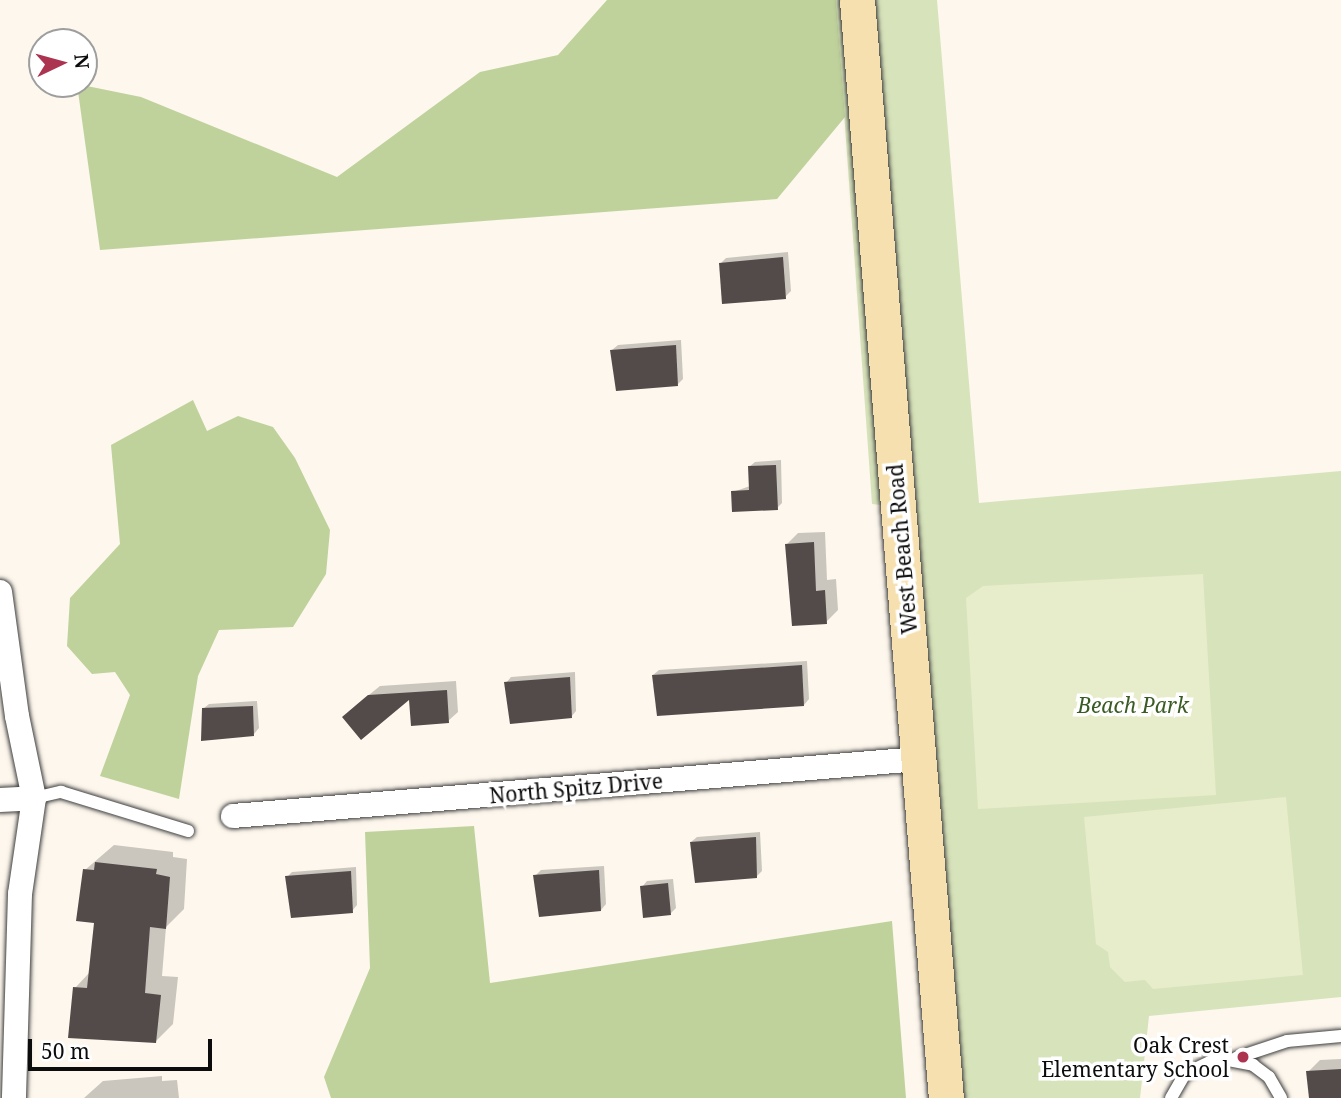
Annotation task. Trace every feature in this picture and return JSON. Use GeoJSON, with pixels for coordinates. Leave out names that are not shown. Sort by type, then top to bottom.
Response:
{"type":"FeatureCollection","features":[{"type":"Feature","properties":{"kind":"street","name":"West Beach Road"},"geometry":{"type":"LineString","coordinates":[[857,0],[946,1098]]}},
{"type":"Feature","properties":{"kind":"street"},"geometry":{"type":"LineString","coordinates":[[0,592],[9,717],[34,798],[20,894],[15,1098]]}},
{"type":"Feature","properties":{"kind":"street","name":"North Spitz Drive"},"geometry":{"type":"LineString","coordinates":[[233,816],[919,760]]}},
{"type":"Feature","properties":{"kind":"street"},"geometry":{"type":"LineString","coordinates":[[0,800],[34,798]]}},
{"type":"Feature","properties":{"kind":"lane"},"geometry":{"type":"LineString","coordinates":[[34,798],[61,792],[188,831]]}},
{"type":"Feature","properties":{"kind":"lane"},"geometry":{"type":"LineString","coordinates":[[1171,1098],[1185,1074],[1200,1063],[1236,1058],[1287,1041],[1341,1036]]}},
{"type":"Feature","properties":{"kind":"lane"},"geometry":{"type":"LineString","coordinates":[[1236,1058],[1269,1077],[1280,1098]]}},
{"type":"Feature","properties":{"kind":"green space"},"geometry":{"type":"Polygon","coordinates":[[[607,0],[836,0],[845,117],[777,199],[100,250],[79,98],[98,98],[98,88],[141,97],[337,177],[480,72],[558,55],[607,0]]]}},
{"type":"Feature","properties":{"kind":"green space","name":"Beach Park"},"geometry":{"type":"Polygon","coordinates":[[[836,0],[937,0],[979,503],[1341,471],[1341,997],[1149,1016],[1140,1098],[955,1098],[907,508],[872,504],[836,0]]]}},
{"type":"Feature","properties":{"kind":"green space"},"geometry":{"type":"Polygon","coordinates":[[[193,400],[207,431],[238,416],[273,427],[295,458],[330,530],[326,574],[293,627],[219,630],[198,676],[179,799],[100,776],[130,695],[115,672],[92,674],[67,646],[70,598],[120,544],[111,445],[193,400]]]}},
{"type":"Feature","properties":{"kind":"green space"},"geometry":{"type":"Polygon","coordinates":[[[1203,574],[1216,795],[978,809],[966,598],[983,586],[1203,574]]]}},
{"type":"Feature","properties":{"kind":"green space"},"geometry":{"type":"Polygon","coordinates":[[[1286,797],[1303,975],[1153,989],[1145,980],[1125,982],[1110,967],[1108,952],[1096,944],[1084,817],[1286,797]]]}},
{"type":"Feature","properties":{"kind":"green space"},"geometry":{"type":"Polygon","coordinates":[[[474,826],[490,983],[892,921],[906,1098],[331,1098],[324,1077],[370,968],[365,832],[474,826]]]}},
{"type":"Feature","properties":{"kind":"building"},"geometry":{"type":"Polygon","coordinates":[[[783,257],[786,299],[722,304],[719,263],[783,257]]]}},
{"type":"Feature","properties":{"kind":"building"},"geometry":{"type":"Polygon","coordinates":[[[676,345],[678,386],[616,391],[610,350],[676,345]]]}},
{"type":"Feature","properties":{"kind":"building"},"geometry":{"type":"Polygon","coordinates":[[[776,465],[778,510],[732,512],[731,491],[749,490],[748,466],[776,465]]]}},
{"type":"Feature","properties":{"kind":"building"},"geometry":{"type":"Polygon","coordinates":[[[814,542],[816,591],[825,590],[827,624],[792,626],[785,544],[814,542]]]}},
{"type":"Feature","properties":{"kind":"building"},"geometry":{"type":"Polygon","coordinates":[[[802,665],[804,706],[657,716],[652,675],[802,665]]]}},
{"type":"Feature","properties":{"kind":"building"},"geometry":{"type":"Polygon","coordinates":[[[570,677],[572,718],[510,724],[504,682],[570,677]]]}},
{"type":"Feature","properties":{"kind":"building"},"geometry":{"type":"Polygon","coordinates":[[[447,690],[449,723],[411,726],[409,700],[361,740],[342,717],[368,695],[447,690]]]}},
{"type":"Feature","properties":{"kind":"building"},"geometry":{"type":"Polygon","coordinates":[[[253,706],[254,736],[201,741],[202,708],[253,706]]]}},
{"type":"Feature","properties":{"kind":"building"},"geometry":{"type":"Polygon","coordinates":[[[756,837],[757,878],[695,883],[690,842],[756,837]]]}},
{"type":"Feature","properties":{"kind":"building"},"geometry":{"type":"Polygon","coordinates":[[[95,862],[157,869],[156,874],[170,877],[166,929],[150,927],[145,993],[161,995],[156,1043],[68,1038],[73,987],[87,988],[94,923],[76,921],[83,869],[94,870],[95,862]]]}},
{"type":"Feature","properties":{"kind":"building"},"geometry":{"type":"Polygon","coordinates":[[[599,870],[601,911],[539,917],[533,875],[599,870]]]}},
{"type":"Feature","properties":{"kind":"building"},"geometry":{"type":"Polygon","coordinates":[[[351,871],[353,913],[291,918],[285,876],[351,871]]]}},
{"type":"Feature","properties":{"kind":"building"},"geometry":{"type":"Polygon","coordinates":[[[668,883],[671,915],[643,918],[640,886],[668,883]]]}},
{"type":"Feature","properties":{"kind":"building"},"geometry":{"type":"Polygon","coordinates":[[[1341,1069],[1341,1098],[1309,1098],[1306,1071],[1341,1069]]]}},
{"type":"Feature","properties":{"kind":"place","name":"Oak Crest Elementary School"},"geometry":{"type":"Point","coordinates":[1243,1057]}}]}
